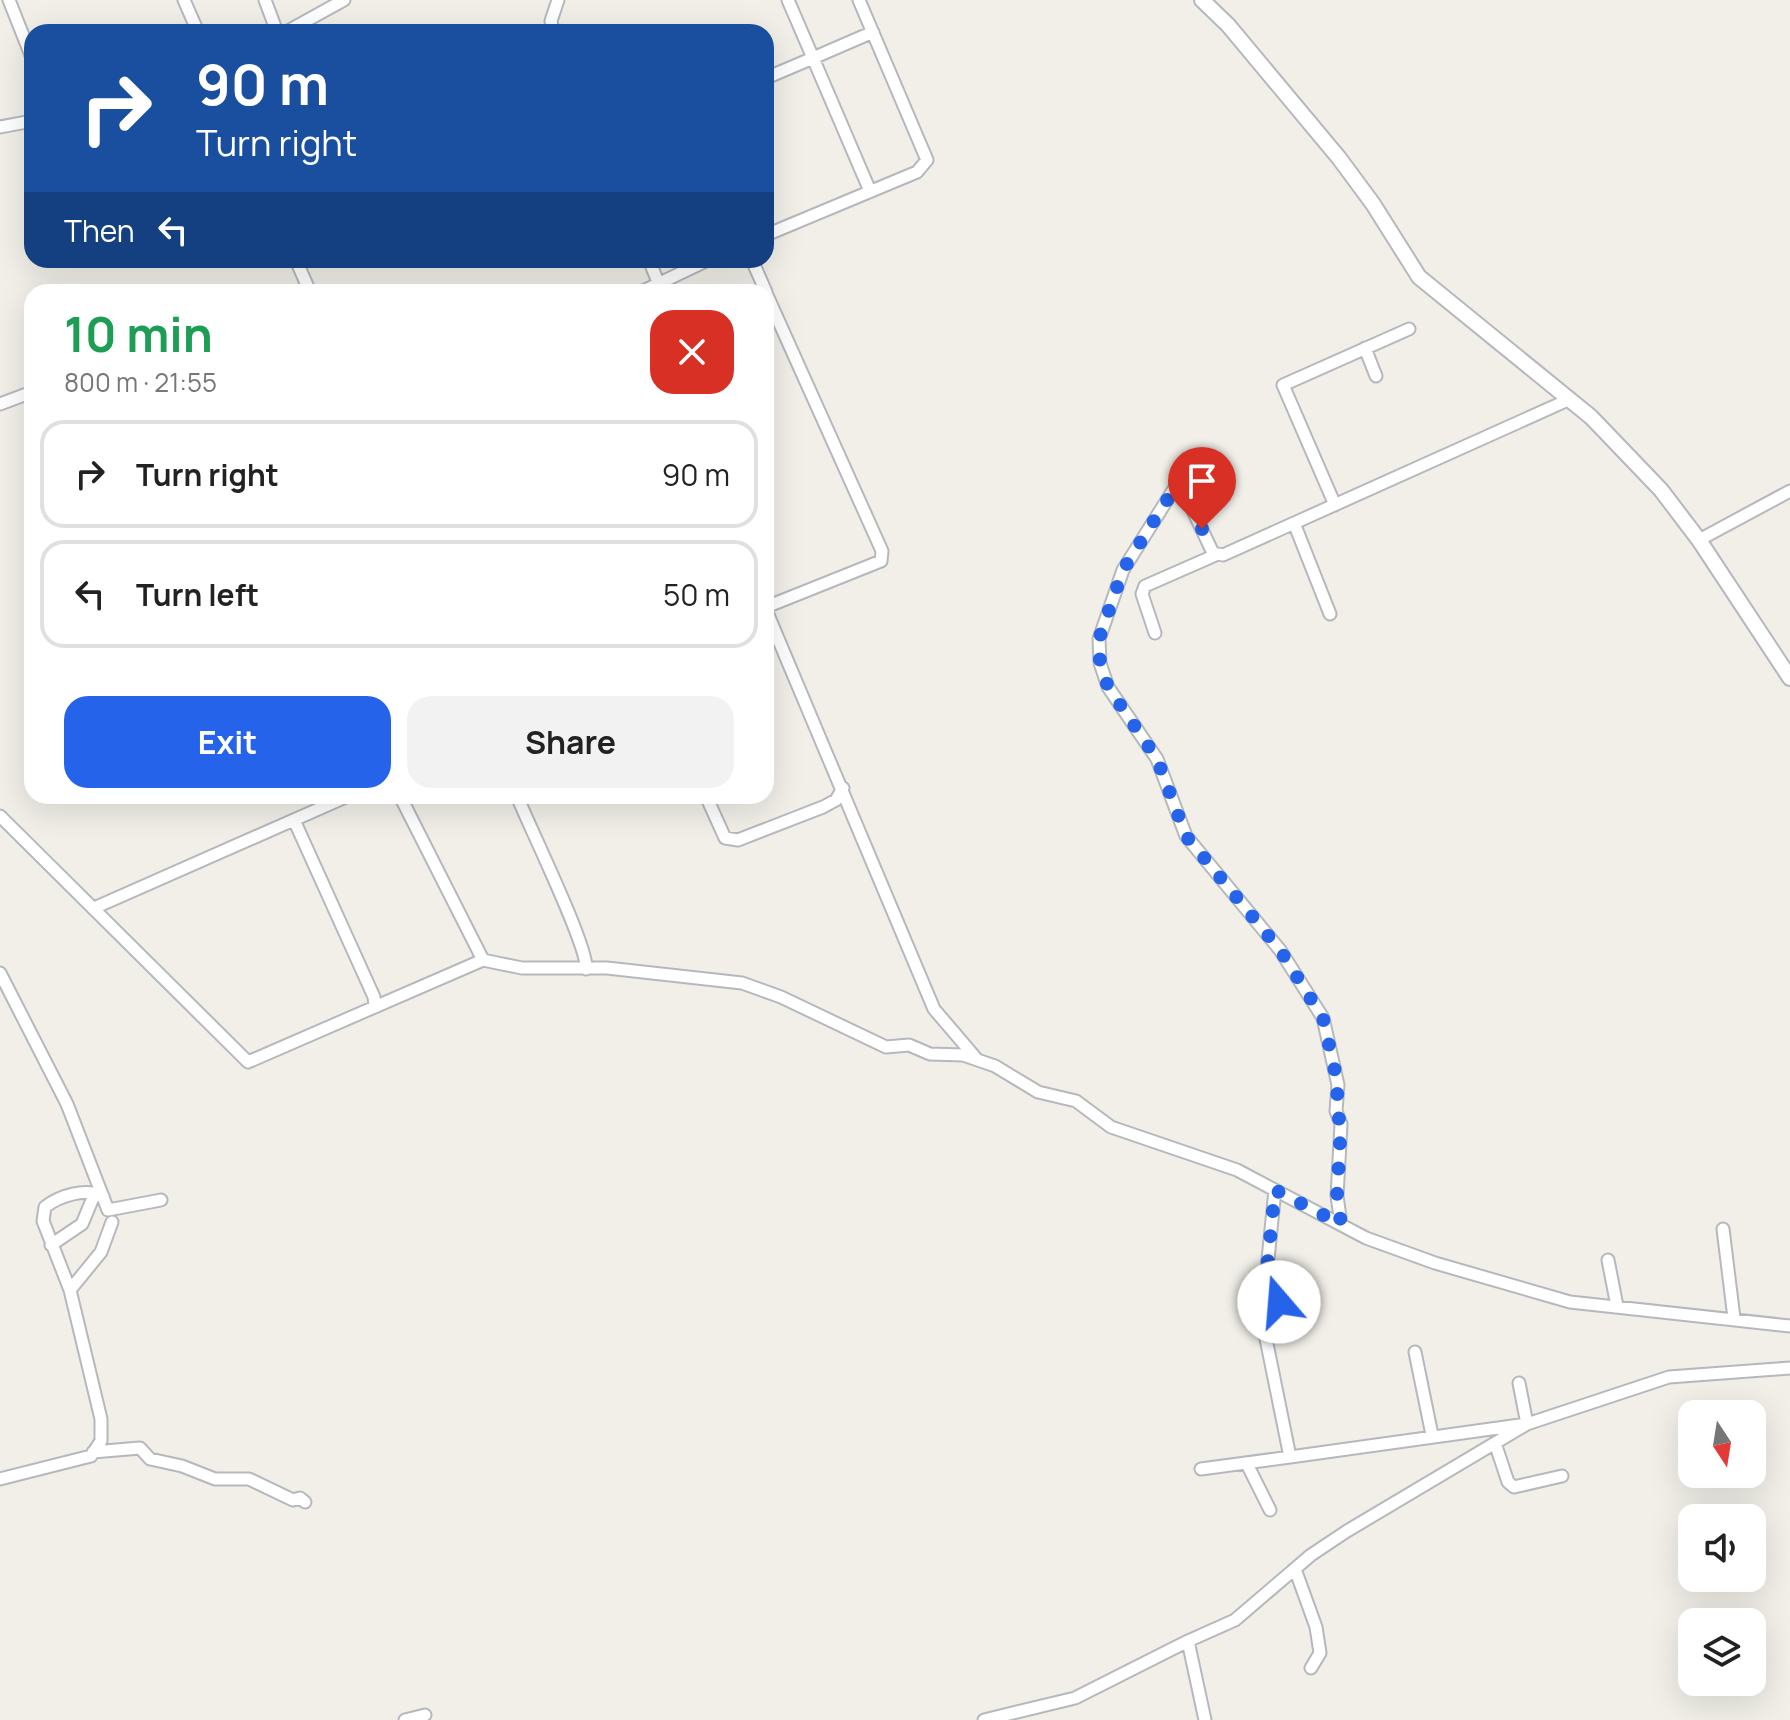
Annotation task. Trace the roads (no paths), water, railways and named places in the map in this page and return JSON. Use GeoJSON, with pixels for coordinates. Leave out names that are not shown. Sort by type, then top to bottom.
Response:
{"type":"FeatureCollection","features":[{"type":"Feature","properties":{"kind":"street"},"geometry":{"type":"LineString","coordinates":[[184,0],[194,24]]}},
{"type":"Feature","properties":{"kind":"street"},"geometry":{"type":"LineString","coordinates":[[265,0],[274,24]]}},
{"type":"Feature","properties":{"kind":"street"},"geometry":{"type":"LineString","coordinates":[[300,24],[344,0]]}},
{"type":"Feature","properties":{"kind":"street"},"geometry":{"type":"LineString","coordinates":[[552,24],[558,0]]}},
{"type":"Feature","properties":{"kind":"street"},"geometry":{"type":"LineString","coordinates":[[788,0],[870,191]]}},
{"type":"Feature","properties":{"kind":"street"},"geometry":{"type":"LineString","coordinates":[[774,232],[917,172],[927,160],[859,0]]}},
{"type":"Feature","properties":{"kind":"street"},"geometry":{"type":"LineString","coordinates":[[1202,0],[1228,25],[1339,158],[1373,204],[1419,277],[1591,417],[1661,490],[1699,540],[1790,678]]}},
{"type":"Feature","properties":{"kind":"street"},"geometry":{"type":"LineString","coordinates":[[0,14],[12,5],[24,37]]}},
{"type":"Feature","properties":{"kind":"street"},"geometry":{"type":"LineString","coordinates":[[774,75],[873,32]]}},
{"type":"Feature","properties":{"kind":"street"},"geometry":{"type":"LineString","coordinates":[[0,127],[24,122]]}},
{"type":"Feature","properties":{"kind":"street"},"geometry":{"type":"LineString","coordinates":[[652,268],[658,282]]}},
{"type":"Feature","properties":{"kind":"street"},"geometry":{"type":"LineString","coordinates":[[655,284],[690,268]]}},
{"type":"Feature","properties":{"kind":"street"},"geometry":{"type":"LineString","coordinates":[[774,310],[882,551],[881,561],[774,605]]}},
{"type":"Feature","properties":{"kind":"street"},"geometry":{"type":"LineString","coordinates":[[1335,505],[1283,385],[1409,329]]}},
{"type":"Feature","properties":{"kind":"street"},"geometry":{"type":"LineString","coordinates":[[1365,348],[1376,376]]}},
{"type":"Feature","properties":{"kind":"street"},"geometry":{"type":"LineString","coordinates":[[0,404],[24,395]]}},
{"type":"Feature","properties":{"kind":"street"},"geometry":{"type":"LineString","coordinates":[[1155,633],[1142,594],[1145,586],[1568,400]]}},
{"type":"Feature","properties":{"kind":"street"},"geometry":{"type":"LineString","coordinates":[[1218,554],[1213,553],[1179,481],[1123,570],[1099,639],[1100,663],[1108,687],[1157,759],[1186,836],[1280,950],[1323,1018],[1338,1085],[1336,1111],[1341,1124],[1337,1196],[1341,1224]]}},
{"type":"Feature","properties":{"kind":"street"},"geometry":{"type":"LineString","coordinates":[[1699,540],[1790,491]]}},
{"type":"Feature","properties":{"kind":"street"},"geometry":{"type":"LineString","coordinates":[[1294,523],[1330,614]]}},
{"type":"Feature","properties":{"kind":"street"},"geometry":{"type":"LineString","coordinates":[[774,627],[934,1009],[978,1061]]}},
{"type":"Feature","properties":{"kind":"street"},"geometry":{"type":"LineString","coordinates":[[710,804],[725,838],[738,840],[823,807],[836,800],[843,788]]}},
{"type":"Feature","properties":{"kind":"street"},"geometry":{"type":"LineString","coordinates":[[94,908],[330,804]]}},
{"type":"Feature","properties":{"kind":"street"},"geometry":{"type":"LineString","coordinates":[[404,804],[483,960]]}},
{"type":"Feature","properties":{"kind":"street"},"geometry":{"type":"LineString","coordinates":[[521,804],[577,932],[587,960],[586,969]]}},
{"type":"Feature","properties":{"kind":"street"},"geometry":{"type":"LineString","coordinates":[[0,816],[248,1062],[483,960],[522,968],[712,977],[742,983],[781,997],[886,1047],[909,1045],[930,1054],[963,1055],[1038,1092],[1076,1101],[1111,1127],[1161,1147],[1205,1157],[1366,1238],[1435,1263],[1570,1302],[1790,1326]]}},
{"type":"Feature","properties":{"kind":"street"},"geometry":{"type":"LineString","coordinates":[[294,820],[374,997],[375,1007]]}},
{"type":"Feature","properties":{"kind":"street"},"geometry":{"type":"LineString","coordinates":[[0,973],[67,1104],[99,1194],[108,1210],[161,1200]]}},
{"type":"Feature","properties":{"kind":"street"},"geometry":{"type":"LineString","coordinates":[[1275,1190],[1267,1280],[1279,1302],[1262,1319],[1290,1457]]}},
{"type":"Feature","properties":{"kind":"street"},"geometry":{"type":"LineString","coordinates":[[93,1452],[101,1441],[101,1419],[70,1290],[43,1221],[45,1207],[54,1199],[99,1194]]}},
{"type":"Feature","properties":{"kind":"street"},"geometry":{"type":"LineString","coordinates":[[51,1245],[82,1224],[99,1194]]}},
{"type":"Feature","properties":{"kind":"street"},"geometry":{"type":"LineString","coordinates":[[70,1290],[101,1252],[112,1222]]}},
{"type":"Feature","properties":{"kind":"street"},"geometry":{"type":"LineString","coordinates":[[1723,1229],[1734,1318]]}},
{"type":"Feature","properties":{"kind":"street"},"geometry":{"type":"LineString","coordinates":[[1608,1260],[1617,1306]]}},
{"type":"Feature","properties":{"kind":"street"},"geometry":{"type":"LineString","coordinates":[[1415,1352],[1432,1435]]}},
{"type":"Feature","properties":{"kind":"street"},"geometry":{"type":"LineString","coordinates":[[1201,1469],[1527,1424],[1669,1377],[1790,1368]]}},
{"type":"Feature","properties":{"kind":"street"},"geometry":{"type":"LineString","coordinates":[[1519,1383],[1527,1424]]}},
{"type":"Feature","properties":{"kind":"street"},"geometry":{"type":"LineString","coordinates":[[984,1720],[1075,1698],[1235,1620],[1295,1569],[1347,1531],[1527,1424]]}},
{"type":"Feature","properties":{"kind":"street"},"geometry":{"type":"LineString","coordinates":[[1495,1443],[1508,1482],[1514,1487],[1562,1476]]}},
{"type":"Feature","properties":{"kind":"street"},"geometry":{"type":"LineString","coordinates":[[0,1479],[93,1452],[140,1448],[150,1459],[182,1466],[215,1479],[249,1479],[293,1500],[300,1498],[305,1502]]}},
{"type":"Feature","properties":{"kind":"street"},"geometry":{"type":"LineString","coordinates":[[1247,1464],[1270,1510]]}},
{"type":"Feature","properties":{"kind":"street"},"geometry":{"type":"LineString","coordinates":[[1295,1569],[1316,1627],[1320,1653],[1311,1668]]}},
{"type":"Feature","properties":{"kind":"street"},"geometry":{"type":"LineString","coordinates":[[1188,1641],[1205,1720]]}},
{"type":"Feature","properties":{"kind":"street"},"geometry":{"type":"LineString","coordinates":[[405,1720],[425,1715]]}}]}
